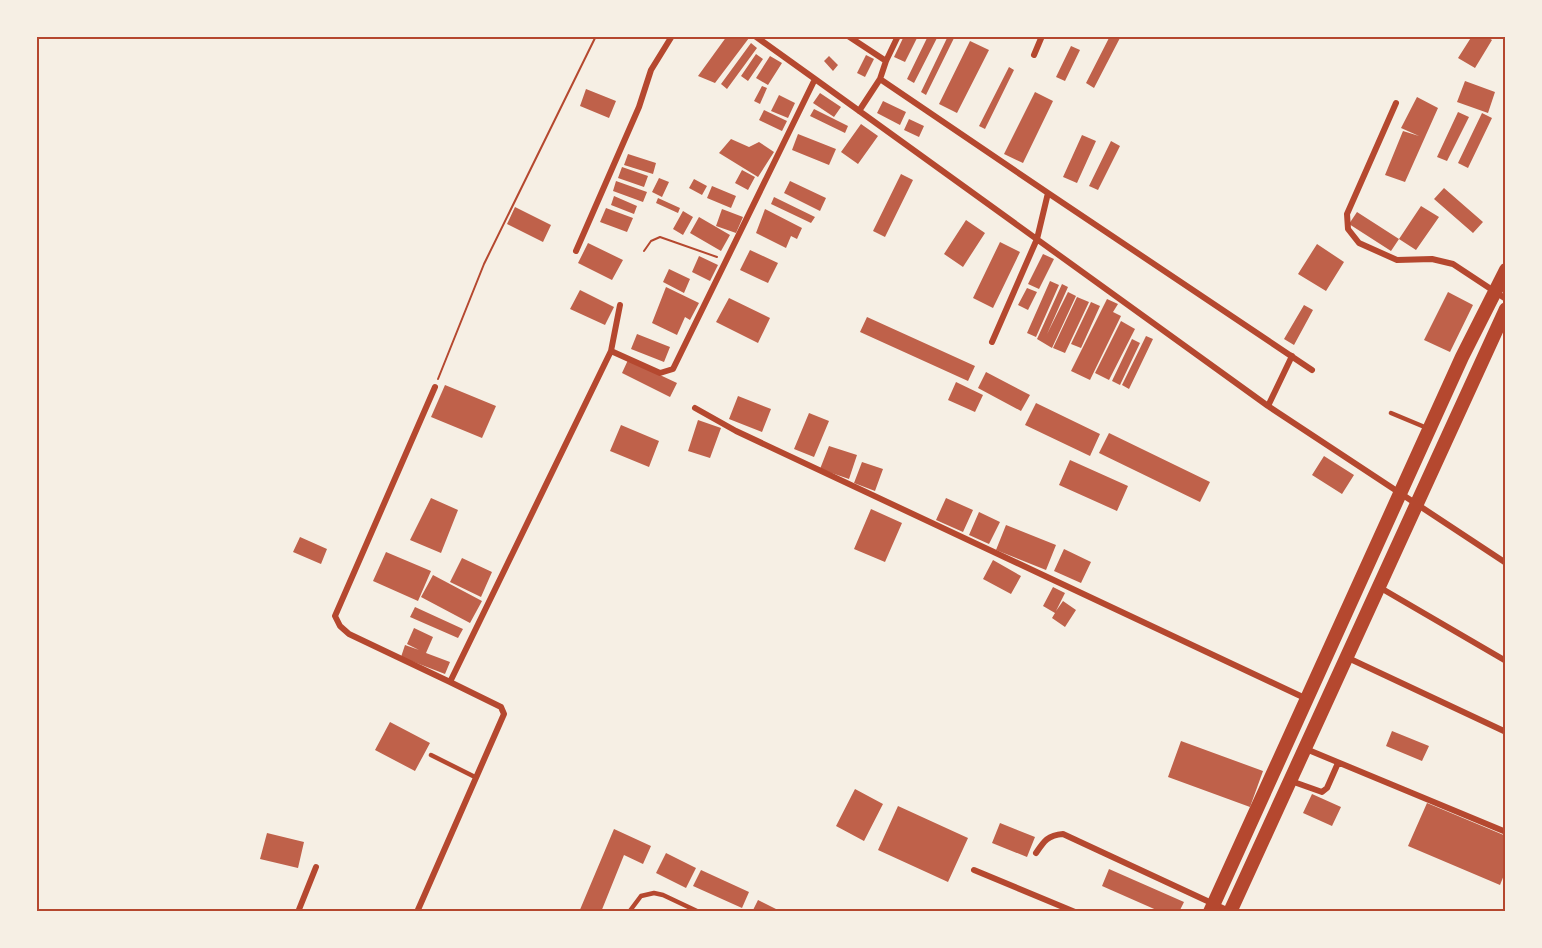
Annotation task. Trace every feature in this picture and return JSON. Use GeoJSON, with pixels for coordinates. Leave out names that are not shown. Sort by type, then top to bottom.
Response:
{"type":"FeatureCollection","features":[{"type":"Feature","properties":{"kind":"highway"},"geometry":{"type":"LineString","coordinates":[[1212,908],[1430,429],[1500,295],[1506,270]]}},
{"type":"Feature","properties":{"kind":"highway"},"geometry":{"type":"LineString","coordinates":[[1230,912],[1506,309]]}},
{"type":"Feature","properties":{"kind":"highway"},"geometry":{"type":"LineString","coordinates":[[1322,668],[1338,674]]}},
{"type":"Feature","properties":{"kind":"street"},"geometry":{"type":"LineString","coordinates":[[576,251],[639,106],[651,70],[672,36]]}},
{"type":"Feature","properties":{"kind":"street"},"geometry":{"type":"LineString","coordinates":[[755,36],[1268,406],[1402,492],[1506,563]]}},
{"type":"Feature","properties":{"kind":"street"},"geometry":{"type":"LineString","coordinates":[[848,36],[886,61]]}},
{"type":"Feature","properties":{"kind":"street"},"geometry":{"type":"LineString","coordinates":[[859,111],[880,79],[898,36]]}},
{"type":"Feature","properties":{"kind":"street"},"geometry":{"type":"LineString","coordinates":[[1034,55],[1042,36]]}},
{"type":"Feature","properties":{"kind":"street"},"geometry":{"type":"LineString","coordinates":[[611,351],[660,373],[673,369],[728,261],[815,79]]}},
{"type":"Feature","properties":{"kind":"street"},"geometry":{"type":"LineString","coordinates":[[880,79],[1312,370]]}},
{"type":"Feature","properties":{"kind":"street"},"geometry":{"type":"LineString","coordinates":[[1396,103],[1347,214],[1348,229],[1359,243],[1397,261],[1432,259],[1453,264],[1500,295]]}},
{"type":"Feature","properties":{"kind":"street"},"geometry":{"type":"LineString","coordinates":[[992,342],[1037,239],[1048,193]]}},
{"type":"Feature","properties":{"kind":"street"},"geometry":{"type":"LineString","coordinates":[[450,682],[611,351],[620,305]]}},
{"type":"Feature","properties":{"kind":"street"},"geometry":{"type":"LineString","coordinates":[[1268,406],[1292,356]]}},
{"type":"Feature","properties":{"kind":"street"},"geometry":{"type":"LineString","coordinates":[[417,912],[503,710],[349,634],[340,626],[336,616],[435,387]]}},
{"type":"Feature","properties":{"kind":"street"},"geometry":{"type":"LineString","coordinates":[[695,408],[736,431],[1308,699]]}},
{"type":"Feature","properties":{"kind":"street"},"geometry":{"type":"LineString","coordinates":[[1378,586],[1506,661]]}},
{"type":"Feature","properties":{"kind":"street"},"geometry":{"type":"LineString","coordinates":[[1345,657],[1506,732]]}},
{"type":"Feature","properties":{"kind":"street"},"geometry":{"type":"LineString","coordinates":[[1306,749],[1506,832]]}},
{"type":"Feature","properties":{"kind":"street"},"geometry":{"type":"LineString","coordinates":[[1291,781],[1322,792],[1327,788],[1338,763]]}},
{"type":"Feature","properties":{"kind":"street"},"geometry":{"type":"LineString","coordinates":[[1036,853],[1045,840],[1052,835],[1063,834],[1212,908],[1230,912]]}},
{"type":"Feature","properties":{"kind":"street"},"geometry":{"type":"LineString","coordinates":[[298,912],[316,867]]}},
{"type":"Feature","properties":{"kind":"street"},"geometry":{"type":"LineString","coordinates":[[974,870],[1075,912]]}},
{"type":"Feature","properties":{"kind":"lane"},"geometry":{"type":"LineString","coordinates":[[1391,412],[1430,429]]}},
{"type":"Feature","properties":{"kind":"lane"},"geometry":{"type":"LineString","coordinates":[[431,754],[476,777]]}},
{"type":"Feature","properties":{"kind":"lane"},"geometry":{"type":"LineString","coordinates":[[630,912],[641,896],[654,893],[699,912]]}},
{"type":"Feature","properties":{"kind":"path"},"geometry":{"type":"LineString","coordinates":[[435,387],[484,264],[596,36]]}},
{"type":"Feature","properties":{"kind":"path"},"geometry":{"type":"LineString","coordinates":[[644,251],[651,241],[660,237],[728,261]]}},
{"type":"Feature","properties":{"kind":"building"},"geometry":{"type":"Polygon","coordinates":[[[727,36],[749,38],[715,83],[698,76],[727,36]]]}},
{"type":"Feature","properties":{"kind":"building"},"geometry":{"type":"Polygon","coordinates":[[[904,36],[918,36],[905,62],[894,57],[904,36]]]}},
{"type":"Feature","properties":{"kind":"building"},"geometry":{"type":"Polygon","coordinates":[[[928,36],[938,36],[914,83],[907,79],[928,36]]]}},
{"type":"Feature","properties":{"kind":"building"},"geometry":{"type":"Polygon","coordinates":[[[948,36],[955,36],[926,95],[921,92],[948,36]]]}},
{"type":"Feature","properties":{"kind":"building"},"geometry":{"type":"Polygon","coordinates":[[[1110,36],[1121,36],[1094,88],[1086,83],[1110,36]]]}},
{"type":"Feature","properties":{"kind":"building"},"geometry":{"type":"Polygon","coordinates":[[[1472,36],[1486,36],[1492,40],[1475,68],[1458,58],[1472,36]]]}},
{"type":"Feature","properties":{"kind":"building"},"geometry":{"type":"Polygon","coordinates":[[[970,41],[989,50],[957,113],[939,104],[970,41]]]}},
{"type":"Feature","properties":{"kind":"building"},"geometry":{"type":"Polygon","coordinates":[[[751,43],[757,48],[727,89],[721,84],[751,43]]]}},
{"type":"Feature","properties":{"kind":"building"},"geometry":{"type":"Polygon","coordinates":[[[1071,46],[1080,50],[1065,81],[1056,77],[1071,46]]]}},
{"type":"Feature","properties":{"kind":"building"},"geometry":{"type":"Polygon","coordinates":[[[756,54],[763,59],[748,81],[741,76],[756,54]]]}},
{"type":"Feature","properties":{"kind":"building"},"geometry":{"type":"Polygon","coordinates":[[[866,55],[874,59],[865,77],[857,73],[866,55]]]}},
{"type":"Feature","properties":{"kind":"building"},"geometry":{"type":"Polygon","coordinates":[[[770,56],[782,63],[768,85],[756,78],[770,56]]]}},
{"type":"Feature","properties":{"kind":"building"},"geometry":{"type":"Polygon","coordinates":[[[829,56],[838,65],[833,71],[824,61],[829,56]]]}},
{"type":"Feature","properties":{"kind":"building"},"geometry":{"type":"Polygon","coordinates":[[[1009,67],[1014,70],[985,129],[979,126],[1009,67]]]}},
{"type":"Feature","properties":{"kind":"building"},"geometry":{"type":"Polygon","coordinates":[[[1465,81],[1495,92],[1488,113],[1457,102],[1465,81]]]}},
{"type":"Feature","properties":{"kind":"building"},"geometry":{"type":"Polygon","coordinates":[[[762,86],[767,88],[760,104],[754,101],[762,86]]]}},
{"type":"Feature","properties":{"kind":"building"},"geometry":{"type":"Polygon","coordinates":[[[586,89],[616,101],[609,118],[580,106],[586,89]]]}},
{"type":"Feature","properties":{"kind":"building"},"geometry":{"type":"Polygon","coordinates":[[[1035,92],[1053,101],[1023,163],[1004,154],[1035,92]]]}},
{"type":"Feature","properties":{"kind":"building"},"geometry":{"type":"Polygon","coordinates":[[[820,93],[841,107],[834,117],[813,103],[820,93]]]}},
{"type":"Feature","properties":{"kind":"building"},"geometry":{"type":"Polygon","coordinates":[[[779,95],[795,103],[788,118],[771,111],[779,95]]]}},
{"type":"Feature","properties":{"kind":"building"},"geometry":{"type":"Polygon","coordinates":[[[1417,97],[1438,108],[1405,182],[1385,175],[1403,131],[1419,136],[1401,128],[1417,97]]]}},
{"type":"Feature","properties":{"kind":"building"},"geometry":{"type":"Polygon","coordinates":[[[883,101],[906,112],[900,125],[877,113],[883,101]]]}},
{"type":"Feature","properties":{"kind":"building"},"geometry":{"type":"Polygon","coordinates":[[[814,109],[848,126],[845,133],[810,116],[814,109]]]}},
{"type":"Feature","properties":{"kind":"building"},"geometry":{"type":"Polygon","coordinates":[[[764,110],[787,121],[782,131],[759,120],[764,110]]]}},
{"type":"Feature","properties":{"kind":"building"},"geometry":{"type":"Polygon","coordinates":[[[1458,112],[1469,117],[1447,161],[1437,157],[1458,112]]]}},
{"type":"Feature","properties":{"kind":"building"},"geometry":{"type":"Polygon","coordinates":[[[1482,113],[1492,118],[1468,168],[1458,163],[1482,113]]]}},
{"type":"Feature","properties":{"kind":"building"},"geometry":{"type":"Polygon","coordinates":[[[909,119],[924,126],[919,137],[904,130],[909,119]]]}},
{"type":"Feature","properties":{"kind":"building"},"geometry":{"type":"Polygon","coordinates":[[[861,124],[878,136],[858,164],[841,152],[861,124]]]}},
{"type":"Feature","properties":{"kind":"building"},"geometry":{"type":"Polygon","coordinates":[[[798,134],[836,149],[829,165],[792,150],[798,134]]]}},
{"type":"Feature","properties":{"kind":"building"},"geometry":{"type":"Polygon","coordinates":[[[1082,135],[1096,141],[1077,183],[1063,177],[1082,135]]]}},
{"type":"Feature","properties":{"kind":"building"},"geometry":{"type":"Polygon","coordinates":[[[731,139],[749,147],[759,142],[774,152],[758,177],[719,153],[731,139]]]}},
{"type":"Feature","properties":{"kind":"building"},"geometry":{"type":"Polygon","coordinates":[[[1111,141],[1120,146],[1098,190],[1089,186],[1111,141]]]}},
{"type":"Feature","properties":{"kind":"building"},"geometry":{"type":"Polygon","coordinates":[[[628,154],[656,163],[653,174],[624,165],[628,154]]]}},
{"type":"Feature","properties":{"kind":"building"},"geometry":{"type":"Polygon","coordinates":[[[622,167],[648,176],[644,187],[618,178],[622,167]]]}},
{"type":"Feature","properties":{"kind":"building"},"geometry":{"type":"Polygon","coordinates":[[[742,170],[755,177],[748,190],[735,183],[742,170]]]}},
{"type":"Feature","properties":{"kind":"building"},"geometry":{"type":"Polygon","coordinates":[[[901,174],[913,180],[885,237],[873,231],[901,174]]]}},
{"type":"Feature","properties":{"kind":"building"},"geometry":{"type":"Polygon","coordinates":[[[659,178],[669,182],[662,197],[652,192],[659,178]]]}},
{"type":"Feature","properties":{"kind":"building"},"geometry":{"type":"Polygon","coordinates":[[[694,179],[707,186],[702,195],[689,188],[694,179]]]}},
{"type":"Feature","properties":{"kind":"building"},"geometry":{"type":"Polygon","coordinates":[[[616,181],[647,192],[643,202],[613,191],[616,181]]]}},
{"type":"Feature","properties":{"kind":"building"},"geometry":{"type":"Polygon","coordinates":[[[790,181],[826,198],[820,211],[784,193],[790,181]]]}},
{"type":"Feature","properties":{"kind":"building"},"geometry":{"type":"Polygon","coordinates":[[[712,186],[736,196],[731,208],[707,198],[712,186]]]}},
{"type":"Feature","properties":{"kind":"building"},"geometry":{"type":"Polygon","coordinates":[[[1444,188],[1483,222],[1473,233],[1434,199],[1444,188]]]}},
{"type":"Feature","properties":{"kind":"building"},"geometry":{"type":"Polygon","coordinates":[[[614,196],[637,206],[634,214],[611,205],[614,196]]]}},
{"type":"Feature","properties":{"kind":"building"},"geometry":{"type":"Polygon","coordinates":[[[774,197],[815,217],[811,223],[771,204],[774,197]]]}},
{"type":"Feature","properties":{"kind":"building"},"geometry":{"type":"Polygon","coordinates":[[[658,198],[680,208],[678,213],[656,203],[658,198]]]}},
{"type":"Feature","properties":{"kind":"building"},"geometry":{"type":"Polygon","coordinates":[[[1421,206],[1439,217],[1416,250],[1399,239],[1421,206]]]}},
{"type":"Feature","properties":{"kind":"building"},"geometry":{"type":"Polygon","coordinates":[[[515,207],[551,225],[543,242],[507,224],[515,207]]]}},
{"type":"Feature","properties":{"kind":"building"},"geometry":{"type":"Polygon","coordinates":[[[606,208],[633,218],[627,232],[600,222],[606,208]]]}},
{"type":"Feature","properties":{"kind":"building"},"geometry":{"type":"Polygon","coordinates":[[[722,209],[743,217],[736,233],[716,226],[722,209]]]}},
{"type":"Feature","properties":{"kind":"building"},"geometry":{"type":"Polygon","coordinates":[[[765,209],[802,228],[797,239],[791,236],[786,248],[756,233],[765,209]]]}},
{"type":"Feature","properties":{"kind":"building"},"geometry":{"type":"Polygon","coordinates":[[[683,211],[693,217],[683,235],[673,229],[683,211]]]}},
{"type":"Feature","properties":{"kind":"building"},"geometry":{"type":"Polygon","coordinates":[[[1357,212],[1399,239],[1391,251],[1349,224],[1357,212]]]}},
{"type":"Feature","properties":{"kind":"building"},"geometry":{"type":"Polygon","coordinates":[[[699,217],[730,235],[721,251],[690,233],[699,217]]]}},
{"type":"Feature","properties":{"kind":"building"},"geometry":{"type":"Polygon","coordinates":[[[966,220],[985,233],[963,267],[944,254],[966,220]]]}},
{"type":"Feature","properties":{"kind":"building"},"geometry":{"type":"Polygon","coordinates":[[[1000,242],[1020,252],[993,308],[973,298],[1000,242]]]}},
{"type":"Feature","properties":{"kind":"building"},"geometry":{"type":"Polygon","coordinates":[[[588,243],[623,260],[612,280],[578,263],[588,243]]]}},
{"type":"Feature","properties":{"kind":"building"},"geometry":{"type":"Polygon","coordinates":[[[1317,244],[1344,262],[1326,291],[1298,274],[1317,244]]]}},
{"type":"Feature","properties":{"kind":"building"},"geometry":{"type":"Polygon","coordinates":[[[750,250],[778,263],[768,283],[740,270],[750,250]]]}},
{"type":"Feature","properties":{"kind":"building"},"geometry":{"type":"Polygon","coordinates":[[[1043,254],[1054,259],[1039,289],[1028,284],[1043,254]]]}},
{"type":"Feature","properties":{"kind":"building"},"geometry":{"type":"Polygon","coordinates":[[[699,256],[718,265],[710,281],[692,272],[699,256]]]}},
{"type":"Feature","properties":{"kind":"building"},"geometry":{"type":"Polygon","coordinates":[[[669,269],[690,279],[684,293],[663,282],[669,269]]]}},
{"type":"Feature","properties":{"kind":"building"},"geometry":{"type":"Polygon","coordinates":[[[1050,281],[1059,285],[1036,337],[1027,333],[1050,281]]]}},
{"type":"Feature","properties":{"kind":"building"},"geometry":{"type":"Polygon","coordinates":[[[1062,284],[1068,287],[1047,334],[1068,292],[1076,296],[1052,348],[1037,339],[1062,284]]]}},
{"type":"Feature","properties":{"kind":"building"},"geometry":{"type":"Polygon","coordinates":[[[666,287],[699,303],[690,320],[685,317],[677,335],[652,323],[666,287]]]}},
{"type":"Feature","properties":{"kind":"building"},"geometry":{"type":"Polygon","coordinates":[[[1027,288],[1037,292],[1028,310],[1018,305],[1027,288]]]}},
{"type":"Feature","properties":{"kind":"building"},"geometry":{"type":"Polygon","coordinates":[[[580,290],[614,307],[605,325],[570,309],[580,290]]]}},
{"type":"Feature","properties":{"kind":"building"},"geometry":{"type":"Polygon","coordinates":[[[1448,292],[1473,305],[1450,352],[1424,340],[1448,292]]]}},
{"type":"Feature","properties":{"kind":"building"},"geometry":{"type":"Polygon","coordinates":[[[1077,297],[1089,302],[1065,353],[1053,348],[1077,297]]]}},
{"type":"Feature","properties":{"kind":"building"},"geometry":{"type":"Polygon","coordinates":[[[729,298],[770,318],[758,343],[716,322],[729,298]]]}},
{"type":"Feature","properties":{"kind":"building"},"geometry":{"type":"Polygon","coordinates":[[[1107,299],[1118,304],[1113,312],[1121,316],[1090,380],[1071,371],[1107,299]]]}},
{"type":"Feature","properties":{"kind":"building"},"geometry":{"type":"Polygon","coordinates":[[[1091,302],[1100,306],[1081,348],[1071,344],[1091,302]]]}},
{"type":"Feature","properties":{"kind":"building"},"geometry":{"type":"Polygon","coordinates":[[[1304,305],[1313,310],[1294,345],[1284,339],[1304,305]]]}},
{"type":"Feature","properties":{"kind":"building"},"geometry":{"type":"Polygon","coordinates":[[[867,317],[975,366],[968,381],[860,332],[867,317]]]}},
{"type":"Feature","properties":{"kind":"building"},"geometry":{"type":"Polygon","coordinates":[[[1121,321],[1135,329],[1109,380],[1095,373],[1121,321]]]}},
{"type":"Feature","properties":{"kind":"building"},"geometry":{"type":"Polygon","coordinates":[[[637,334],[670,347],[664,362],[631,349],[637,334]]]}},
{"type":"Feature","properties":{"kind":"building"},"geometry":{"type":"Polygon","coordinates":[[[1146,336],[1153,339],[1129,389],[1122,385],[1146,336]]]}},
{"type":"Feature","properties":{"kind":"building"},"geometry":{"type":"Polygon","coordinates":[[[1132,339],[1140,343],[1120,385],[1112,381],[1132,339]]]}},
{"type":"Feature","properties":{"kind":"building"},"geometry":{"type":"Polygon","coordinates":[[[628,360],[677,383],[670,397],[622,373],[628,360]]]}},
{"type":"Feature","properties":{"kind":"building"},"geometry":{"type":"Polygon","coordinates":[[[986,372],[1030,395],[1021,411],[978,388],[986,372]]]}},
{"type":"Feature","properties":{"kind":"building"},"geometry":{"type":"Polygon","coordinates":[[[956,382],[983,395],[975,412],[948,400],[956,382]]]}},
{"type":"Feature","properties":{"kind":"building"},"geometry":{"type":"Polygon","coordinates":[[[445,385],[496,406],[482,438],[431,417],[445,385]]]}},
{"type":"Feature","properties":{"kind":"building"},"geometry":{"type":"Polygon","coordinates":[[[738,396],[771,409],[762,432],[729,419],[738,396]]]}},
{"type":"Feature","properties":{"kind":"building"},"geometry":{"type":"Polygon","coordinates":[[[1036,403],[1100,434],[1090,456],[1025,425],[1036,403]]]}},
{"type":"Feature","properties":{"kind":"building"},"geometry":{"type":"Polygon","coordinates":[[[809,413],[829,421],[814,457],[794,449],[809,413]]]}},
{"type":"Feature","properties":{"kind":"building"},"geometry":{"type":"Polygon","coordinates":[[[698,420],[721,428],[710,458],[688,451],[698,420]]]}},
{"type":"Feature","properties":{"kind":"building"},"geometry":{"type":"Polygon","coordinates":[[[621,425],[659,441],[649,467],[610,451],[621,425]]]}},
{"type":"Feature","properties":{"kind":"building"},"geometry":{"type":"Polygon","coordinates":[[[1109,433],[1210,482],[1200,502],[1099,453],[1109,433]]]}},
{"type":"Feature","properties":{"kind":"building"},"geometry":{"type":"Polygon","coordinates":[[[829,446],[857,455],[849,479],[820,469],[829,446]]]}},
{"type":"Feature","properties":{"kind":"building"},"geometry":{"type":"Polygon","coordinates":[[[1324,456],[1354,475],[1342,494],[1312,475],[1324,456]]]}},
{"type":"Feature","properties":{"kind":"building"},"geometry":{"type":"Polygon","coordinates":[[[1070,460],[1128,486],[1117,511],[1059,485],[1070,460]]]}},
{"type":"Feature","properties":{"kind":"building"},"geometry":{"type":"Polygon","coordinates":[[[862,462],[883,469],[875,491],[854,483],[862,462]]]}},
{"type":"Feature","properties":{"kind":"building"},"geometry":{"type":"Polygon","coordinates":[[[431,498],[458,510],[441,553],[410,540],[431,498]]]}},
{"type":"Feature","properties":{"kind":"building"},"geometry":{"type":"Polygon","coordinates":[[[946,498],[973,510],[963,532],[936,520],[946,498]]]}},
{"type":"Feature","properties":{"kind":"building"},"geometry":{"type":"Polygon","coordinates":[[[871,509],[902,523],[885,562],[854,549],[871,509]]]}},
{"type":"Feature","properties":{"kind":"building"},"geometry":{"type":"Polygon","coordinates":[[[979,512],[1000,522],[989,544],[969,535],[979,512]]]}},
{"type":"Feature","properties":{"kind":"building"},"geometry":{"type":"Polygon","coordinates":[[[1006,525],[1056,545],[1046,570],[996,550],[1006,525]]]}},
{"type":"Feature","properties":{"kind":"building"},"geometry":{"type":"Polygon","coordinates":[[[300,537],[327,549],[321,564],[293,552],[300,537]]]}},
{"type":"Feature","properties":{"kind":"building"},"geometry":{"type":"Polygon","coordinates":[[[1064,549],[1091,562],[1081,583],[1054,571],[1064,549]]]}},
{"type":"Feature","properties":{"kind":"building"},"geometry":{"type":"Polygon","coordinates":[[[386,552],[431,571],[418,601],[373,581],[386,552]]]}},
{"type":"Feature","properties":{"kind":"building"},"geometry":{"type":"Polygon","coordinates":[[[462,558],[492,572],[481,597],[450,582],[462,558]]]}},
{"type":"Feature","properties":{"kind":"building"},"geometry":{"type":"Polygon","coordinates":[[[993,560],[1021,576],[1011,594],[983,579],[993,560]]]}},
{"type":"Feature","properties":{"kind":"building"},"geometry":{"type":"Polygon","coordinates":[[[433,575],[482,601],[470,623],[421,597],[433,575]]]}},
{"type":"Feature","properties":{"kind":"building"},"geometry":{"type":"Polygon","coordinates":[[[1053,587],[1065,593],[1056,611],[1063,601],[1076,610],[1065,627],[1052,618],[1055,613],[1043,606],[1053,587]]]}},
{"type":"Feature","properties":{"kind":"building"},"geometry":{"type":"Polygon","coordinates":[[[415,607],[463,629],[458,638],[410,617],[415,607]]]}},
{"type":"Feature","properties":{"kind":"building"},"geometry":{"type":"Polygon","coordinates":[[[414,628],[433,637],[426,653],[450,662],[445,674],[401,657],[405,645],[419,650],[407,644],[414,628]]]}},
{"type":"Feature","properties":{"kind":"building"},"geometry":{"type":"Polygon","coordinates":[[[390,722],[430,743],[415,771],[375,750],[390,722]]]}},
{"type":"Feature","properties":{"kind":"building"},"geometry":{"type":"Polygon","coordinates":[[[1392,731],[1429,746],[1422,761],[1386,746],[1392,731]]]}},
{"type":"Feature","properties":{"kind":"building"},"geometry":{"type":"Polygon","coordinates":[[[1181,741],[1263,771],[1250,807],[1168,777],[1181,741]]]}},
{"type":"Feature","properties":{"kind":"building"},"geometry":{"type":"Polygon","coordinates":[[[855,789],[883,804],[864,841],[836,826],[855,789]]]}},
{"type":"Feature","properties":{"kind":"building"},"geometry":{"type":"Polygon","coordinates":[[[1312,794],[1341,807],[1332,826],[1303,813],[1312,794]]]}},
{"type":"Feature","properties":{"kind":"building"},"geometry":{"type":"Polygon","coordinates":[[[1427,803],[1506,836],[1506,870],[1500,885],[1408,846],[1427,803]]]}},
{"type":"Feature","properties":{"kind":"building"},"geometry":{"type":"Polygon","coordinates":[[[898,806],[968,838],[948,882],[878,850],[898,806]]]}},
{"type":"Feature","properties":{"kind":"building"},"geometry":{"type":"Polygon","coordinates":[[[1000,823],[1035,837],[1027,857],[992,843],[1000,823]]]}},
{"type":"Feature","properties":{"kind":"building"},"geometry":{"type":"Polygon","coordinates":[[[614,829],[651,846],[643,864],[624,855],[601,912],[579,912],[614,829]]]}},
{"type":"Feature","properties":{"kind":"building"},"geometry":{"type":"Polygon","coordinates":[[[267,833],[304,842],[298,868],[260,859],[267,833]]]}},
{"type":"Feature","properties":{"kind":"building"},"geometry":{"type":"Polygon","coordinates":[[[666,853],[696,868],[686,888],[656,873],[666,853]]]}},
{"type":"Feature","properties":{"kind":"building"},"geometry":{"type":"Polygon","coordinates":[[[1109,869],[1184,902],[1179,912],[1161,912],[1102,886],[1109,869]]]}},
{"type":"Feature","properties":{"kind":"building"},"geometry":{"type":"Polygon","coordinates":[[[701,870],[749,892],[742,908],[693,886],[701,870]]]}},
{"type":"Feature","properties":{"kind":"building"},"geometry":{"type":"Polygon","coordinates":[[[758,900],[782,912],[752,912],[758,900]]]}}]}
